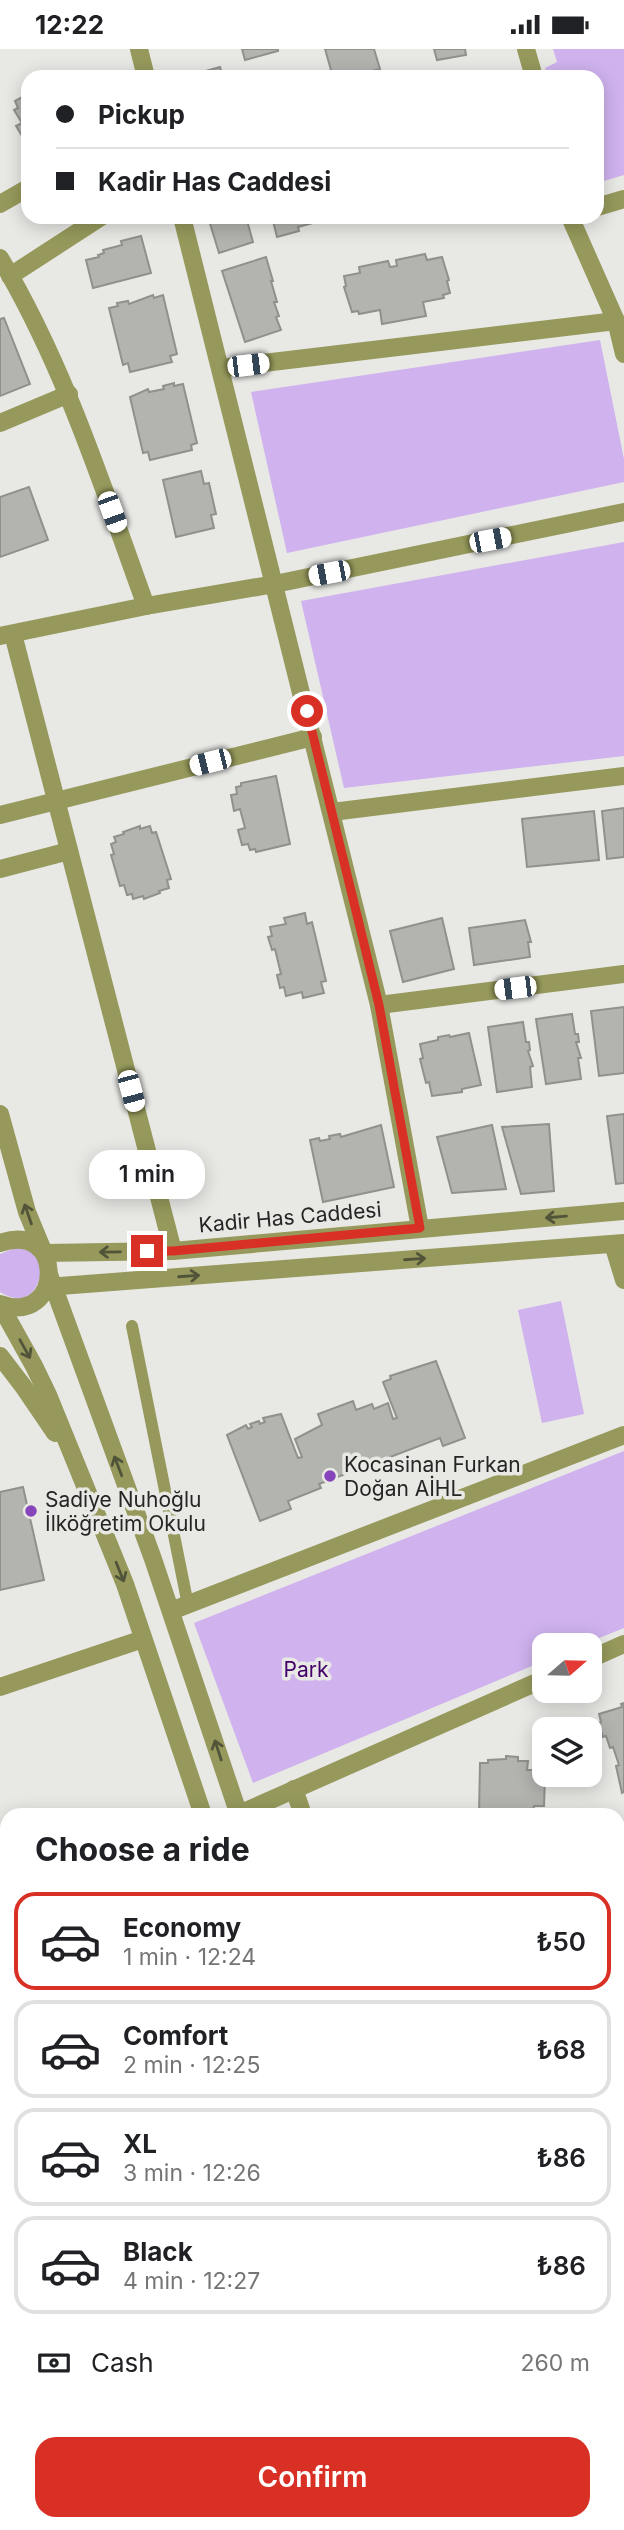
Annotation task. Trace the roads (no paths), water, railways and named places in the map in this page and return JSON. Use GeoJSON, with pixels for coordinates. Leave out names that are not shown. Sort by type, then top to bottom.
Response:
{"type":"FeatureCollection","features":[{"type":"Feature","properties":{"kind":"street"},"geometry":{"type":"LineString","coordinates":[[138,49],[144,70]]}},
{"type":"Feature","properties":{"kind":"street"},"geometry":{"type":"LineString","coordinates":[[526,49],[531,70]]}},
{"type":"Feature","properties":{"kind":"street"},"geometry":{"type":"LineString","coordinates":[[0,204],[21,192]]}},
{"type":"Feature","properties":{"kind":"street"},"geometry":{"type":"LineString","coordinates":[[604,205],[624,198]]}},
{"type":"Feature","properties":{"kind":"street"},"geometry":{"type":"LineString","coordinates":[[10,276],[90,224]]}},
{"type":"Feature","properties":{"kind":"street"},"geometry":{"type":"LineString","coordinates":[[184,224],[222,368],[379,1005],[420,1228]]}},
{"type":"Feature","properties":{"kind":"street"},"geometry":{"type":"LineString","coordinates":[[573,224],[615,321],[624,354]]}},
{"type":"Feature","properties":{"kind":"street"},"geometry":{"type":"LineString","coordinates":[[0,258],[69,394],[146,606]]}},
{"type":"Feature","properties":{"kind":"street"},"geometry":{"type":"LineString","coordinates":[[222,368],[615,321]]}},
{"type":"Feature","properties":{"kind":"street"},"geometry":{"type":"LineString","coordinates":[[0,423],[69,394]]}},
{"type":"Feature","properties":{"kind":"street"},"geometry":{"type":"LineString","coordinates":[[173,1251],[56,801],[6,635],[624,512]]}},
{"type":"Feature","properties":{"kind":"street"},"geometry":{"type":"LineString","coordinates":[[0,815],[313,737]]}},
{"type":"Feature","properties":{"kind":"street"},"geometry":{"type":"LineString","coordinates":[[332,812],[624,776]]}},
{"type":"Feature","properties":{"kind":"street"},"geometry":{"type":"LineString","coordinates":[[0,869],[69,852]]}},
{"type":"Feature","properties":{"kind":"street"},"geometry":{"type":"LineString","coordinates":[[379,1005],[624,974]]}},
{"type":"Feature","properties":{"kind":"street"},"geometry":{"type":"LineString","coordinates":[[0,1114],[27,1212],[49,1264],[50,1283],[171,1611],[237,1808]]}},
{"type":"Feature","properties":{"kind":"street","name":"Kadir Has Caddesi"},"geometry":{"type":"LineString","coordinates":[[44,1253],[173,1251],[624,1211]]}},
{"type":"Feature","properties":{"kind":"street"},"geometry":{"type":"LineString","coordinates":[[0,1243],[13,1239],[25,1240],[44,1253]]}},
{"type":"Feature","properties":{"kind":"street"},"geometry":{"type":"LineString","coordinates":[[50,1283],[619,1243],[624,1280]]}},
{"type":"Feature","properties":{"kind":"street"},"geometry":{"type":"LineString","coordinates":[[0,1304],[21,1307],[41,1297],[50,1283]]}},
{"type":"Feature","properties":{"kind":"street"},"geometry":{"type":"LineString","coordinates":[[0,1304],[34,1366],[125,1584],[201,1808]]}},
{"type":"Feature","properties":{"kind":"street"},"geometry":{"type":"LineString","coordinates":[[0,1356],[78,1470]]}},
{"type":"Feature","properties":{"kind":"street"},"geometry":{"type":"LineString","coordinates":[[171,1611],[624,1434]]}},
{"type":"Feature","properties":{"kind":"street"},"geometry":{"type":"LineString","coordinates":[[0,1687],[144,1640]]}},
{"type":"Feature","properties":{"kind":"street"},"geometry":{"type":"LineString","coordinates":[[602,1654],[624,1644]]}},
{"type":"Feature","properties":{"kind":"street"},"geometry":{"type":"LineString","coordinates":[[252,1808],[532,1684]]}},
{"type":"Feature","properties":{"kind":"street"},"geometry":{"type":"LineString","coordinates":[[294,1789],[301,1808]]}},
{"type":"Feature","properties":{"kind":"lane"},"geometry":{"type":"LineString","coordinates":[[132,1326],[188,1605]]}},
{"type":"Feature","properties":{"kind":"place","name":"Kocasinan Furkan Doğan AİHL"},"geometry":{"type":"Point","coordinates":[330,1476]}},
{"type":"Feature","properties":{"kind":"place","name":"Sadiye Nuhoğlu İlköğretim Okulu"},"geometry":{"type":"Point","coordinates":[31,1511]}},
{"type":"Feature","properties":{"kind":"park label","name":"Park"},"geometry":{"type":"Point","coordinates":[306,1669]}}]}
